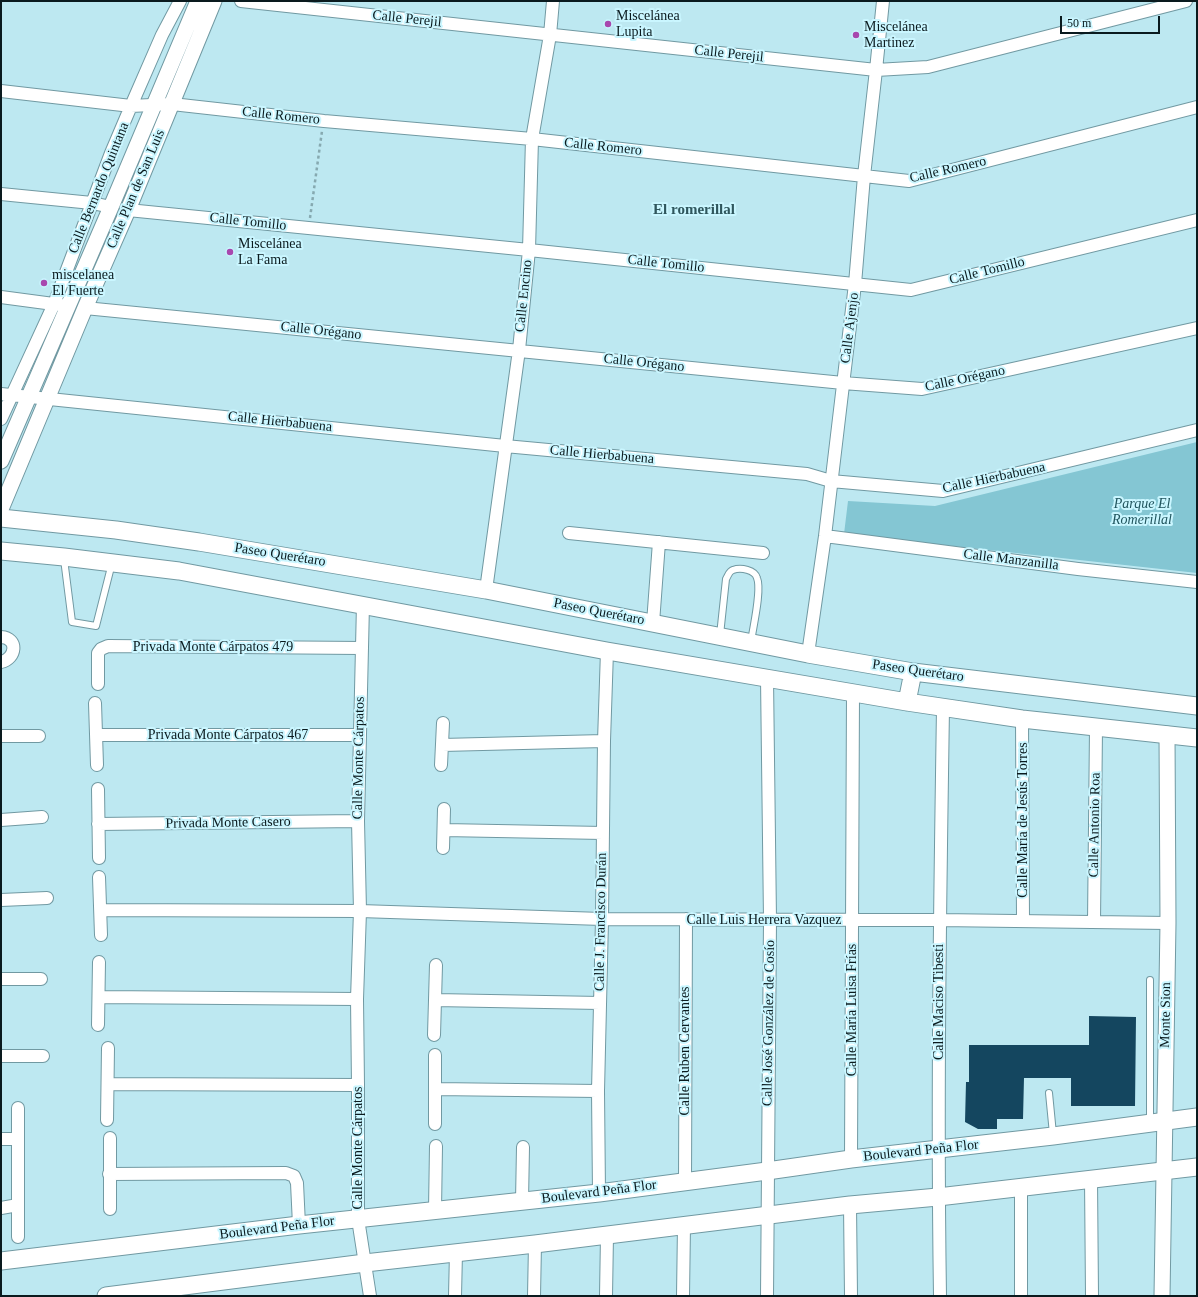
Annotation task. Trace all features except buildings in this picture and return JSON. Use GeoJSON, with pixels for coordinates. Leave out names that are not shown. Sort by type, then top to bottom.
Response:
{"type":"FeatureCollection","features":[{"type":"Feature","properties":{"kind":"main road","name":"Paseo Querétaro"},"geometry":{"type":"LineString","coordinates":[[1,518],[116,530],[199,542],[486,590],[808,654],[913,672],[1197,706]]}},
{"type":"Feature","properties":{"kind":"main road"},"geometry":{"type":"LineString","coordinates":[[1,551],[179,570],[607,651],[943,708],[1096,728],[1197,738]]}},
{"type":"Feature","properties":{"kind":"main road"},"geometry":{"type":"LineString","coordinates":[[907,702],[913,672]]}},
{"type":"Feature","properties":{"kind":"main road","name":"Boulevard Peña Flor"},"geometry":{"type":"LineString","coordinates":[[1,1261],[299,1225],[599,1193],[852,1159],[1053,1136],[1157,1121],[1197,1117]]}},
{"type":"Feature","properties":{"kind":"main road"},"geometry":{"type":"LineString","coordinates":[[106,1296],[365,1262],[535,1244],[850,1205],[938,1197],[1197,1168]]}},
{"type":"Feature","properties":{"kind":"street","name":"Calle Bernardo Quintana"},"geometry":{"type":"LineString","coordinates":[[1,419],[7,394],[54,304],[131,106],[162,35],[180,1]]}},
{"type":"Feature","properties":{"kind":"street","name":"Calle Plan de San Luis"},"geometry":{"type":"LineString","coordinates":[[1,461],[112,208],[198,1]]}},
{"type":"Feature","properties":{"kind":"street","name":"Calle Plan de San Luis"},"geometry":{"type":"LineString","coordinates":[[1,509],[46,399],[128,210],[214,1]]}},
{"type":"Feature","properties":{"kind":"street","name":"Calle Perejil"},"geometry":{"type":"LineString","coordinates":[[241,1],[876,70],[928,67],[1186,1]]}},
{"type":"Feature","properties":{"kind":"street","name":"Calle Encino"},"geometry":{"type":"LineString","coordinates":[[486,590],[519,350],[529,250],[532,139],[550,35],[553,1]]}},
{"type":"Feature","properties":{"kind":"street","name":"Calle Ajenjo"},"geometry":{"type":"LineString","coordinates":[[808,654],[825,536],[844,383],[883,1]]}},
{"type":"Feature","properties":{"kind":"street","name":"Calle Romero"},"geometry":{"type":"LineString","coordinates":[[1,91],[131,106],[172,104],[324,121],[532,139],[909,181],[1197,107]]}},
{"type":"Feature","properties":{"kind":"street"},"geometry":{"type":"LineString","coordinates":[[1,194],[92,203],[112,208]]}},
{"type":"Feature","properties":{"kind":"street","name":"Calle Tomillo"},"geometry":{"type":"LineString","coordinates":[[128,210],[911,290],[1197,220]]}},
{"type":"Feature","properties":{"kind":"street"},"geometry":{"type":"LineString","coordinates":[[1,297],[69,306]]}},
{"type":"Feature","properties":{"kind":"street","name":"Calle Orégano"},"geometry":{"type":"LineString","coordinates":[[85,308],[844,383],[922,389],[1197,328]]}},
{"type":"Feature","properties":{"kind":"street","name":"Calle Hierbabuena"},"geometry":{"type":"LineString","coordinates":[[7,394],[505,446],[807,474],[832,481],[943,491],[1197,430]]}},
{"type":"Feature","properties":{"kind":"street"},"geometry":{"type":"LineString","coordinates":[[569,533],[763,553]]}},
{"type":"Feature","properties":{"kind":"street","name":"Calle Manzanilla"},"geometry":{"type":"LineString","coordinates":[[825,536],[1078,569],[1197,582]]}},
{"type":"Feature","properties":{"kind":"street"},"geometry":{"type":"LineString","coordinates":[[653,623],[659,542]]}},
{"type":"Feature","properties":{"kind":"street","name":"Calle Monte Cárpatos"},"geometry":{"type":"LineString","coordinates":[[363,604],[358,821],[360,911],[357,999],[358,1219],[370,1296]]}},
{"type":"Feature","properties":{"kind":"street"},"geometry":{"type":"LineString","coordinates":[[1,637],[6,637],[12,642],[14,650],[11,656],[1,662]]}},
{"type":"Feature","properties":{"kind":"street","name":"Privada Monte Cárpatos 479"},"geometry":{"type":"LineString","coordinates":[[98,684],[98,653],[101,649],[108,646],[362,648]]}},
{"type":"Feature","properties":{"kind":"street","name":"Calle J. Francisco Durán"},"geometry":{"type":"LineString","coordinates":[[599,1193],[598,1091],[607,651]]}},
{"type":"Feature","properties":{"kind":"street","name":"Calle José González de Cosío"},"geometry":{"type":"LineString","coordinates":[[767,678],[770,920],[767,1296]]}},
{"type":"Feature","properties":{"kind":"street","name":"Calle María Luisa Frías"},"geometry":{"type":"LineString","coordinates":[[852,1159],[853,693]]}},
{"type":"Feature","properties":{"kind":"street"},"geometry":{"type":"LineString","coordinates":[[95,703],[97,765]]}},
{"type":"Feature","properties":{"kind":"street","name":"Calle Maciso Tibesti"},"geometry":{"type":"LineString","coordinates":[[940,1296],[938,1197],[939,920],[943,708]]}},
{"type":"Feature","properties":{"kind":"street","name":"Calle María de Jesús Torres"},"geometry":{"type":"LineString","coordinates":[[1022,719],[1023,921]]}},
{"type":"Feature","properties":{"kind":"street"},"geometry":{"type":"LineString","coordinates":[[441,765],[443,723]]}},
{"type":"Feature","properties":{"kind":"street","name":"Calle Antonio Roa"},"geometry":{"type":"LineString","coordinates":[[1094,922],[1096,728]]}},
{"type":"Feature","properties":{"kind":"street","name":"Monte Sion"},"geometry":{"type":"LineString","coordinates":[[1162,1296],[1164,1171],[1157,1121],[1168,923],[1167,734]]}},
{"type":"Feature","properties":{"kind":"street","name":"Privada Monte Cárpatos 467"},"geometry":{"type":"LineString","coordinates":[[96,735],[360,735]]}},
{"type":"Feature","properties":{"kind":"street"},"geometry":{"type":"LineString","coordinates":[[1,736],[39,736]]}},
{"type":"Feature","properties":{"kind":"street"},"geometry":{"type":"LineString","coordinates":[[442,745],[604,741]]}},
{"type":"Feature","properties":{"kind":"street"},"geometry":{"type":"LineString","coordinates":[[98,788],[99,858]]}},
{"type":"Feature","properties":{"kind":"street"},"geometry":{"type":"LineString","coordinates":[[444,809],[444,848]]}},
{"type":"Feature","properties":{"kind":"street"},"geometry":{"type":"LineString","coordinates":[[1,820],[42,817]]}},
{"type":"Feature","properties":{"kind":"street","name":"Privada Monte Casero"},"geometry":{"type":"LineString","coordinates":[[98,824],[358,821]]}},
{"type":"Feature","properties":{"kind":"street"},"geometry":{"type":"LineString","coordinates":[[444,830],[603,832]]}},
{"type":"Feature","properties":{"kind":"street"},"geometry":{"type":"LineString","coordinates":[[99,877],[101,935]]}},
{"type":"Feature","properties":{"kind":"street"},"geometry":{"type":"LineString","coordinates":[[1,900],[47,898]]}},
{"type":"Feature","properties":{"kind":"street"},"geometry":{"type":"LineString","coordinates":[[101,910],[360,911]]}},
{"type":"Feature","properties":{"kind":"street","name":"Calle Luis Herrera Vazquez"},"geometry":{"type":"LineString","coordinates":[[360,911],[602,919],[939,920],[1168,923]]}},
{"type":"Feature","properties":{"kind":"street","name":"Calle Ruben Cervantes"},"geometry":{"type":"LineString","coordinates":[[685,1182],[686,919]]}},
{"type":"Feature","properties":{"kind":"street"},"geometry":{"type":"LineString","coordinates":[[98,1025],[99,962]]}},
{"type":"Feature","properties":{"kind":"street"},"geometry":{"type":"LineString","coordinates":[[434,1035],[436,965]]}},
{"type":"Feature","properties":{"kind":"street"},"geometry":{"type":"LineString","coordinates":[[1,979],[41,979]]}},
{"type":"Feature","properties":{"kind":"street"},"geometry":{"type":"LineString","coordinates":[[99,997],[357,999]]}},
{"type":"Feature","properties":{"kind":"street"},"geometry":{"type":"LineString","coordinates":[[436,1000],[600,1003]]}},
{"type":"Feature","properties":{"kind":"street"},"geometry":{"type":"LineString","coordinates":[[107,1120],[108,1048]]}},
{"type":"Feature","properties":{"kind":"street"},"geometry":{"type":"LineString","coordinates":[[435,1055],[435,1124]]}},
{"type":"Feature","properties":{"kind":"street"},"geometry":{"type":"LineString","coordinates":[[1,1056],[43,1056]]}},
{"type":"Feature","properties":{"kind":"street"},"geometry":{"type":"LineString","coordinates":[[108,1084],[358,1085]]}},
{"type":"Feature","properties":{"kind":"street"},"geometry":{"type":"LineString","coordinates":[[435,1089],[598,1091]]}},
{"type":"Feature","properties":{"kind":"street"},"geometry":{"type":"LineString","coordinates":[[18,1108],[18,1237]]}},
{"type":"Feature","properties":{"kind":"street"},"geometry":{"type":"LineString","coordinates":[[110,1138],[110,1209]]}},
{"type":"Feature","properties":{"kind":"street"},"geometry":{"type":"LineString","coordinates":[[1,1139],[17,1139]]}},
{"type":"Feature","properties":{"kind":"street"},"geometry":{"type":"LineString","coordinates":[[435,1210],[436,1146]]}},
{"type":"Feature","properties":{"kind":"street"},"geometry":{"type":"LineString","coordinates":[[522,1201],[523,1147]]}},
{"type":"Feature","properties":{"kind":"street"},"geometry":{"type":"LineString","coordinates":[[109,1174],[286,1173],[294,1176],[297,1184],[299,1225]]}},
{"type":"Feature","properties":{"kind":"street"},"geometry":{"type":"LineString","coordinates":[[1091,1179],[1092,1296]]}},
{"type":"Feature","properties":{"kind":"street"},"geometry":{"type":"LineString","coordinates":[[1020,1188],[1021,1296]]}},
{"type":"Feature","properties":{"kind":"street"},"geometry":{"type":"LineString","coordinates":[[1,1208],[18,1205]]}},
{"type":"Feature","properties":{"kind":"street"},"geometry":{"type":"LineString","coordinates":[[850,1205],[851,1296]]}},
{"type":"Feature","properties":{"kind":"street"},"geometry":{"type":"LineString","coordinates":[[683,1296],[684,1225]]}},
{"type":"Feature","properties":{"kind":"street"},"geometry":{"type":"LineString","coordinates":[[606,1296],[607,1235]]}},
{"type":"Feature","properties":{"kind":"street"},"geometry":{"type":"LineString","coordinates":[[534,1296],[535,1244]]}},
{"type":"Feature","properties":{"kind":"street"},"geometry":{"type":"LineString","coordinates":[[455,1296],[456,1252]]}},
{"type":"Feature","properties":{"kind":"lane"},"geometry":{"type":"LineString","coordinates":[[64,557],[72,622],[96,626],[113,562]]}},
{"type":"Feature","properties":{"kind":"lane"},"geometry":{"type":"LineString","coordinates":[[720,636],[726,579],[728,573],[733,570],[751,571],[756,574],[758,579],[758,590],[751,642]]}},
{"type":"Feature","properties":{"kind":"lane"},"geometry":{"type":"LineString","coordinates":[[1150,980],[1157,1121]]}},
{"type":"Feature","properties":{"kind":"lane"},"geometry":{"type":"LineString","coordinates":[[1049,1094],[1053,1136]]}},
{"type":"Feature","properties":{"kind":"path"},"geometry":{"type":"LineString","coordinates":[[308,228],[324,121]]}},
{"type":"Feature","properties":{"kind":"green space","name":"Parque El Romerillal"},"geometry":{"type":"Polygon","coordinates":[[[1197,442],[1197,573],[844,534],[848,501],[935,506],[1197,442]]]}},
{"type":"Feature","properties":{"kind":"place","name":"Miscelánea Lupita"},"geometry":{"type":"Point","coordinates":[608,24]}},
{"type":"Feature","properties":{"kind":"place","name":"Miscelánea Martinez"},"geometry":{"type":"Point","coordinates":[856,35]}},
{"type":"Feature","properties":{"kind":"place","name":"Miscelánea La Fama"},"geometry":{"type":"Point","coordinates":[230,252]}},
{"type":"Feature","properties":{"kind":"place","name":"miscelanea El Fuerte"},"geometry":{"type":"Point","coordinates":[44,283]}},
{"type":"Feature","properties":{"kind":"district","name":"El romerillal"},"geometry":{"type":"Point","coordinates":[694,210]}}]}
